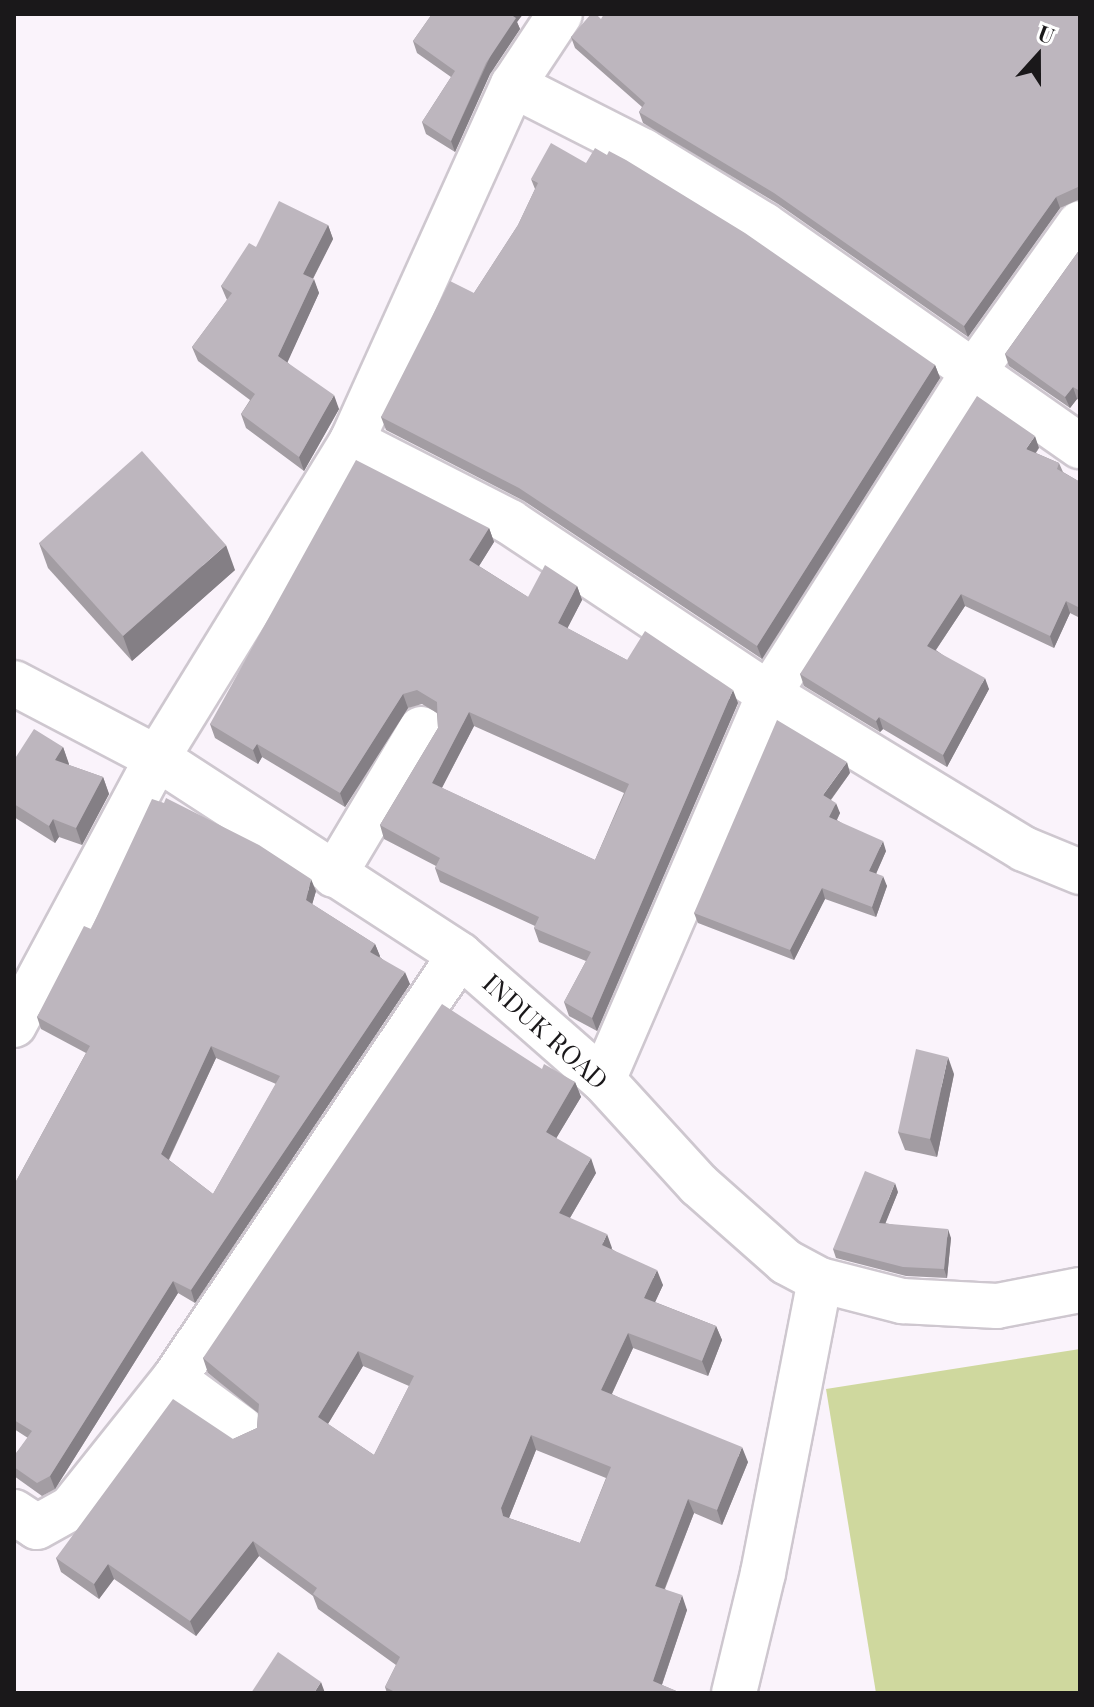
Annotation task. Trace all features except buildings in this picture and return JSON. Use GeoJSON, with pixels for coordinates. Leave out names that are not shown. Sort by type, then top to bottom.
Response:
{"type":"FeatureCollection","features":[{"type":"Feature","properties":{"kind":"street"},"geometry":{"type":"LineString","coordinates":[[14,1025],[157,758],[352,441],[513,85],[560,14]]}},
{"type":"Feature","properties":{"kind":"street"},"geometry":{"type":"LineString","coordinates":[[513,85],[643,151],[764,225],[1080,446]]}},
{"type":"Feature","properties":{"kind":"street"},"geometry":{"type":"LineString","coordinates":[[603,1080],[769,694],[973,373],[1080,223]]}},
{"type":"Feature","properties":{"kind":"street"},"geometry":{"type":"LineString","coordinates":[[352,441],[510,522],[769,694],[1024,849],[1080,872]]}},
{"type":"Feature","properties":{"kind":"street","name":"INDUK ROAD"},"geometry":{"type":"LineString","coordinates":[[14,683],[157,758],[460,955],[603,1080],[751,1236],[820,1280],[902,1301],[997,1306],[1080,1290]]}},
{"type":"Feature","properties":{"kind":"street"},"geometry":{"type":"LineString","coordinates":[[334,875],[421,729]]}},
{"type":"Feature","properties":{"kind":"street"},"geometry":{"type":"LineString","coordinates":[[14,1512],[37,1527],[71,1508],[174,1379],[460,955]]}},
{"type":"Feature","properties":{"kind":"street"},"geometry":{"type":"LineString","coordinates":[[734,1693],[763,1573],[820,1280]]}},
{"type":"Feature","properties":{"kind":"street"},"geometry":{"type":"LineString","coordinates":[[174,1379],[242,1429]]}},
{"type":"Feature","properties":{"kind":"green space"},"geometry":{"type":"Polygon","coordinates":[[[1080,1349],[1080,1693],[876,1693],[826,1389],[1080,1349]]]}}]}
